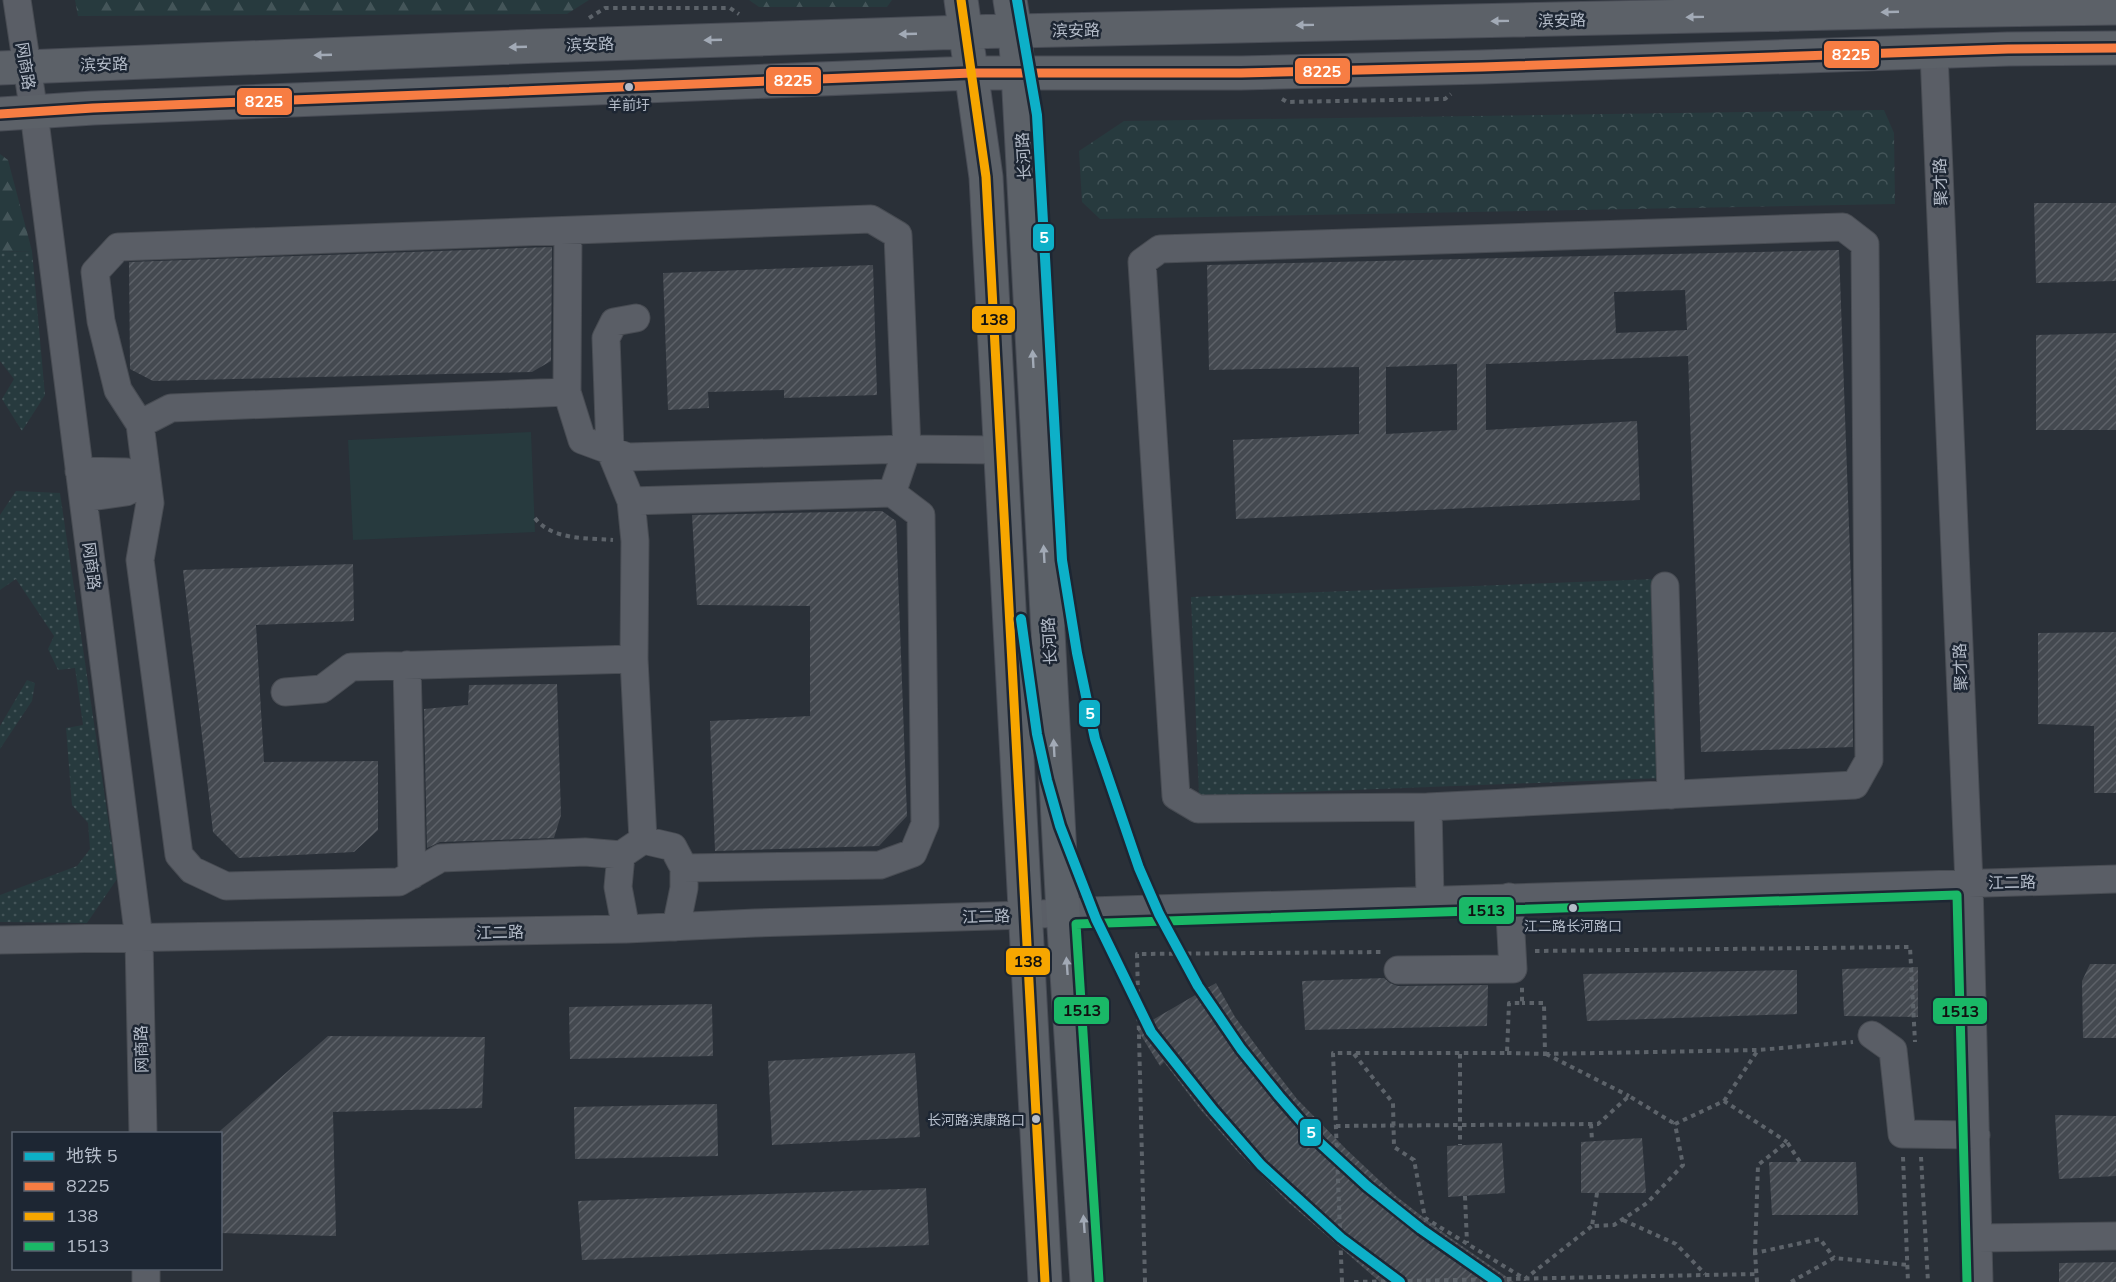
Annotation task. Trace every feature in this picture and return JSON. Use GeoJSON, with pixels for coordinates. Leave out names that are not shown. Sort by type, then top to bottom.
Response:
{"type":"FeatureCollection","features":[{"type":"Feature","properties":{"kind":"main road"},"geometry":{"type":"LineString","coordinates":[[962,0],[986,177],[1044,1282]]}},
{"type":"Feature","properties":{"kind":"main road","name":"滨安路"},"geometry":{"type":"LineString","coordinates":[[13,67],[966,32],[1013,15],[1924,5],[2116,8]]}},
{"type":"Feature","properties":{"kind":"main road","name":"长河路"},"geometry":{"type":"LineString","coordinates":[[1013,15],[1018,72],[1063,912],[1088,1282]]}},
{"type":"Feature","properties":{"kind":"main road"},"geometry":{"type":"LineString","coordinates":[[0,114],[93,108],[972,73],[1241,73],[2008,49],[2116,48]]}},
{"type":"Feature","properties":{"kind":"street","name":"网商路"},"geometry":{"type":"LineString","coordinates":[[17,0],[13,67],[33,112],[139,939],[143,1132]]}},
{"type":"Feature","properties":{"kind":"street","name":"聚才路"},"geometry":{"type":"LineString","coordinates":[[1934,52],[1969,883],[1979,1282]]}},
{"type":"Feature","properties":{"kind":"street"},"geometry":{"type":"LineString","coordinates":[[676,927],[684,888],[684,868],[673,847],[643,840],[621,855],[585,852],[441,858],[399,882],[226,886],[192,870],[180,855],[140,560],[150,503],[140,424],[118,390],[99,311],[95,273],[118,247],[871,219],[898,235],[907,449],[892,493]]}},
{"type":"Feature","properties":{"kind":"street"},"geometry":{"type":"LineString","coordinates":[[1843,227],[1865,244],[1869,760],[1856,785],[1428,807],[1198,809],[1176,796],[1142,262],[1160,249],[1843,227]]}},
{"type":"Feature","properties":{"kind":"street"},"geometry":{"type":"LineString","coordinates":[[568,231],[567,392],[582,440],[628,457],[907,449],[1000,450]]}},
{"type":"Feature","properties":{"kind":"street"},"geometry":{"type":"LineString","coordinates":[[636,318],[614,322],[606,338],[610,450],[631,501],[635,541],[634,658],[643,840]]}},
{"type":"Feature","properties":{"kind":"street"},"geometry":{"type":"LineString","coordinates":[[140,424],[171,408],[567,392]]}},
{"type":"Feature","properties":{"kind":"street"},"geometry":{"type":"LineString","coordinates":[[79,471],[126,472],[147,481]]}},
{"type":"Feature","properties":{"kind":"street"},"geometry":{"type":"LineString","coordinates":[[83,498],[126,492],[147,481]]}},
{"type":"Feature","properties":{"kind":"street"},"geometry":{"type":"LineString","coordinates":[[631,501],[892,493],[921,515],[925,824],[913,853],[880,865],[684,868]]}},
{"type":"Feature","properties":{"kind":"street"},"geometry":{"type":"LineString","coordinates":[[1665,586],[1671,795]]}},
{"type":"Feature","properties":{"kind":"street"},"geometry":{"type":"LineString","coordinates":[[285,692],[322,689],[351,667],[634,658]]}},
{"type":"Feature","properties":{"kind":"street"},"geometry":{"type":"LineString","coordinates":[[407,665],[412,875]]}},
{"type":"Feature","properties":{"kind":"street"},"geometry":{"type":"LineString","coordinates":[[1428,807],[1430,900]]}},
{"type":"Feature","properties":{"kind":"street"},"geometry":{"type":"LineString","coordinates":[[621,855],[618,888],[626,929]]}},
{"type":"Feature","properties":{"kind":"street","name":"江二路"},"geometry":{"type":"LineString","coordinates":[[0,940],[626,929],[1509,897],[2116,879]]}},
{"type":"Feature","properties":{"kind":"street"},"geometry":{"type":"LineString","coordinates":[[1392,961],[1513,969],[1509,897]]}},
{"type":"Feature","properties":{"kind":"street"},"geometry":{"type":"LineString","coordinates":[[1863,1038],[1893,1050],[1911,1142],[1976,1135]]}},
{"type":"Feature","properties":{"kind":"street"},"geometry":{"type":"LineString","coordinates":[[1978,1238],[2116,1236]]}},
{"type":"Feature","properties":{"kind":"path"},"geometry":{"type":"LineString","coordinates":[[535,518],[542,527],[574,538],[635,541]]}},
{"type":"Feature","properties":{"kind":"path"},"geometry":{"type":"LineString","coordinates":[[1529,951],[1910,948],[1915,1043]]}},
{"type":"Feature","properties":{"kind":"path"},"geometry":{"type":"LineString","coordinates":[[1145,1282],[1137,954],[1392,961]]}},
{"type":"Feature","properties":{"kind":"path"},"geometry":{"type":"LineString","coordinates":[[1521,980],[1522,1003]]}},
{"type":"Feature","properties":{"kind":"path"},"geometry":{"type":"LineString","coordinates":[[1507,1053],[1509,1003],[1544,1003],[1545,1054]]}},
{"type":"Feature","properties":{"kind":"path"},"geometry":{"type":"LineString","coordinates":[[1342,1282],[1333,1053],[1545,1054],[1758,1050],[1863,1038]]}},
{"type":"Feature","properties":{"kind":"path"},"geometry":{"type":"LineString","coordinates":[[1675,1124],[1724,1101],[1758,1050]]}},
{"type":"Feature","properties":{"kind":"path"},"geometry":{"type":"LineString","coordinates":[[1354,1053],[1393,1103],[1394,1148],[1414,1160],[1425,1218],[1525,1279]]}},
{"type":"Feature","properties":{"kind":"path"},"geometry":{"type":"LineString","coordinates":[[1460,1054],[1460,1146]]}},
{"type":"Feature","properties":{"kind":"path"},"geometry":{"type":"LineString","coordinates":[[1525,1279],[1592,1226],[1614,1225],[1647,1203],[1683,1166],[1675,1124],[1629,1096],[1545,1054]]}},
{"type":"Feature","properties":{"kind":"path"},"geometry":{"type":"LineString","coordinates":[[1336,1126],[1598,1124],[1629,1096]]}},
{"type":"Feature","properties":{"kind":"path"},"geometry":{"type":"LineString","coordinates":[[1724,1101],[1787,1142],[1800,1162]]}},
{"type":"Feature","properties":{"kind":"path"},"geometry":{"type":"LineString","coordinates":[[1591,1124],[1592,1141]]}},
{"type":"Feature","properties":{"kind":"path"},"geometry":{"type":"LineString","coordinates":[[1757,1282],[1755,1253],[1758,1166],[1787,1142]]}},
{"type":"Feature","properties":{"kind":"path"},"geometry":{"type":"LineString","coordinates":[[1908,1282],[1911,1142]]}},
{"type":"Feature","properties":{"kind":"path"},"geometry":{"type":"LineString","coordinates":[[1911,1142],[1928,1282]]}},
{"type":"Feature","properties":{"kind":"path"},"geometry":{"type":"LineString","coordinates":[[1592,1226],[1597,1193]]}},
{"type":"Feature","properties":{"kind":"path"},"geometry":{"type":"LineString","coordinates":[[1465,1196],[1467,1244]]}},
{"type":"Feature","properties":{"kind":"path"},"geometry":{"type":"LineString","coordinates":[[1622,1219],[1676,1244],[1706,1275]]}},
{"type":"Feature","properties":{"kind":"path"},"geometry":{"type":"LineString","coordinates":[[1755,1253],[1820,1239],[1834,1258]]}},
{"type":"Feature","properties":{"kind":"path"},"geometry":{"type":"LineString","coordinates":[[1791,1282],[1834,1258],[1908,1265]]}},
{"type":"Feature","properties":{"kind":"path"},"geometry":{"type":"LineString","coordinates":[[1354,1282],[1556,1280],[1757,1274]]}},
{"type":"Feature","properties":{"kind":"path"},"geometry":{"type":"LineString","coordinates":[[1624,1282],[1630,1276]]}},
{"type":"Feature","properties":{"kind":"path"},"geometry":{"type":"LineString","coordinates":[[1651,1282],[1652,1276]]}},
{"type":"Feature","properties":{"kind":"green space"},"geometry":{"type":"Polygon","coordinates":[[[75,0],[589,0],[567,14],[78,16],[75,0]]]}},
{"type":"Feature","properties":{"kind":"green space"},"geometry":{"type":"Polygon","coordinates":[[[749,0],[892,0],[887,7],[759,7],[749,0]]]}},
{"type":"Feature","properties":{"kind":"green space"},"geometry":{"type":"Polygon","coordinates":[[[1884,110],[1894,133],[1895,204],[1100,219],[1082,202],[1079,151],[1124,121],[1884,110]]]}},
{"type":"Feature","properties":{"kind":"green space"},"geometry":{"type":"Polygon","coordinates":[[[0,154],[8,160],[32,251],[0,252],[0,154]]]}},
{"type":"Feature","properties":{"kind":"green space"},"geometry":{"type":"Polygon","coordinates":[[[32,251],[45,395],[22,431],[2,399],[14,379],[0,361],[0,252],[32,251]]]}},
{"type":"Feature","properties":{"kind":"green space"},"geometry":{"type":"Polygon","coordinates":[[[531,432],[535,532],[353,540],[348,440],[531,432]]]}},
{"type":"Feature","properties":{"kind":"green space"},"geometry":{"type":"Polygon","coordinates":[[[16,491],[60,493],[117,879],[87,923],[0,922],[0,895],[77,866],[90,849],[88,823],[72,805],[66,728],[83,725],[75,668],[58,670],[48,649],[54,636],[16,579],[0,590],[0,515],[16,491]]]}},
{"type":"Feature","properties":{"kind":"green space"},"geometry":{"type":"Polygon","coordinates":[[[1656,579],[1664,778],[1199,796],[1191,597],[1656,579]]]}},
{"type":"Feature","properties":{"kind":"green space"},"geometry":{"type":"Polygon","coordinates":[[[27,680],[35,683],[32,701],[0,749],[0,726],[27,680]]]}},
{"type":"Feature","properties":{"kind":"building"},"geometry":{"type":"Polygon","coordinates":[[[2034,203],[2116,203],[2116,281],[2036,283],[2034,203]]]}},
{"type":"Feature","properties":{"kind":"building"},"geometry":{"type":"Polygon","coordinates":[[[552,247],[551,361],[532,372],[153,381],[130,369],[129,262],[552,247]]]}},
{"type":"Feature","properties":{"kind":"building"},"geometry":{"type":"Polygon","coordinates":[[[1839,250],[1852,609],[1853,747],[1701,752],[1688,356],[1486,364],[1486,430],[1637,421],[1640,500],[1236,519],[1233,440],[1359,434],[1359,367],[1209,370],[1207,265],[1839,250]],[[1685,290],[1614,292],[1616,333],[1687,330],[1685,290]],[[1457,364],[1386,367],[1386,434],[1457,430],[1457,364]]]}},
{"type":"Feature","properties":{"kind":"building"},"geometry":{"type":"Polygon","coordinates":[[[873,265],[877,395],[784,398],[784,390],[708,392],[709,408],[668,410],[663,273],[873,265]]]}},
{"type":"Feature","properties":{"kind":"building"},"geometry":{"type":"Polygon","coordinates":[[[2116,333],[2116,430],[2036,430],[2036,335],[2116,333]]]}},
{"type":"Feature","properties":{"kind":"building"},"geometry":{"type":"Polygon","coordinates":[[[882,511],[896,521],[907,816],[879,846],[715,851],[710,721],[810,716],[810,606],[697,605],[692,515],[882,511]]]}},
{"type":"Feature","properties":{"kind":"building"},"geometry":{"type":"Polygon","coordinates":[[[353,564],[354,621],[256,625],[264,762],[378,761],[378,830],[354,852],[239,858],[213,832],[183,570],[353,564]]]}},
{"type":"Feature","properties":{"kind":"building"},"geometry":{"type":"Polygon","coordinates":[[[2116,632],[2116,793],[2094,793],[2094,726],[2038,724],[2038,633],[2116,632]]]}},
{"type":"Feature","properties":{"kind":"building"},"geometry":{"type":"Polygon","coordinates":[[[557,684],[561,815],[554,838],[440,842],[427,848],[424,709],[468,705],[469,685],[557,684]]]}},
{"type":"Feature","properties":{"kind":"building"},"geometry":{"type":"Polygon","coordinates":[[[2090,964],[2116,964],[2116,1038],[2083,1038],[2082,981],[2090,964]]]}},
{"type":"Feature","properties":{"kind":"building"},"geometry":{"type":"Polygon","coordinates":[[[1918,967],[1918,1017],[1844,1016],[1842,969],[1918,967]]]}},
{"type":"Feature","properties":{"kind":"building"},"geometry":{"type":"Polygon","coordinates":[[[1797,970],[1797,1014],[1587,1021],[1583,974],[1797,970]]]}},
{"type":"Feature","properties":{"kind":"building"},"geometry":{"type":"Polygon","coordinates":[[[1384,978],[1398,986],[1488,985],[1487,1026],[1305,1030],[1302,981],[1384,978]]]}},
{"type":"Feature","properties":{"kind":"building"},"geometry":{"type":"Polygon","coordinates":[[[1216,983],[1235,1017],[1297,1099],[1346,1149],[1397,1197],[1514,1282],[1380,1282],[1288,1202],[1238,1152],[1200,1109],[1164,1062],[1160,1066],[1137,1029],[1216,983]]]}},
{"type":"Feature","properties":{"kind":"building"},"geometry":{"type":"Polygon","coordinates":[[[712,1004],[713,1056],[570,1059],[569,1007],[712,1004]]]}},
{"type":"Feature","properties":{"kind":"building"},"geometry":{"type":"Polygon","coordinates":[[[328,1036],[485,1037],[482,1108],[333,1112],[336,1236],[222,1233],[222,1132],[220,1131],[328,1036]]]}},
{"type":"Feature","properties":{"kind":"building"},"geometry":{"type":"Polygon","coordinates":[[[915,1053],[920,1137],[772,1145],[768,1061],[915,1053]]]}},
{"type":"Feature","properties":{"kind":"building"},"geometry":{"type":"Polygon","coordinates":[[[717,1104],[718,1156],[575,1159],[574,1107],[717,1104]]]}},
{"type":"Feature","properties":{"kind":"building"},"geometry":{"type":"Polygon","coordinates":[[[2055,1115],[2116,1116],[2116,1176],[2059,1179],[2055,1115]]]}},
{"type":"Feature","properties":{"kind":"building"},"geometry":{"type":"Polygon","coordinates":[[[1642,1138],[1646,1193],[1581,1193],[1581,1142],[1642,1138]]]}},
{"type":"Feature","properties":{"kind":"building"},"geometry":{"type":"Polygon","coordinates":[[[1502,1143],[1505,1193],[1448,1197],[1447,1146],[1502,1143]]]}},
{"type":"Feature","properties":{"kind":"building"},"geometry":{"type":"Polygon","coordinates":[[[1769,1162],[1856,1162],[1858,1215],[1772,1215],[1769,1162]]]}},
{"type":"Feature","properties":{"kind":"building"},"geometry":{"type":"Polygon","coordinates":[[[926,1188],[929,1245],[582,1260],[578,1201],[926,1188]]]}},
{"type":"Feature","properties":{"kind":"building"},"geometry":{"type":"Polygon","coordinates":[[[2116,1262],[2116,1282],[2059,1282],[2059,1263],[2116,1262]]]}},
{"type":"Feature","properties":{"kind":"metro line","name":"5"},"geometry":{"type":"LineString","coordinates":[[1017,0],[1037,115],[1062,560],[1077,653],[1095,739],[1139,868],[1159,914],[1198,986],[1241,1049],[1279,1096],[1320,1143],[1367,1186],[1421,1229],[1497,1282]]}},
{"type":"Feature","properties":{"kind":"metro line","name":"5"},"geometry":{"type":"LineString","coordinates":[[1021,619],[1037,734],[1060,826],[1096,919],[1151,1032],[1213,1110],[1261,1165],[1341,1238],[1400,1282]]}},
{"type":"Feature","properties":{"kind":"transit line","name":"138"},"geometry":{"type":"LineString","coordinates":[[961,0],[986,177],[1045,1282]]}},
{"type":"Feature","properties":{"kind":"transit line","name":"8225"},"geometry":{"type":"LineString","coordinates":[[0,114],[93,108],[972,73],[1241,73],[2008,49],[2116,48]]}},
{"type":"Feature","properties":{"kind":"transit line","name":"1513"},"geometry":{"type":"LineString","coordinates":[[1099,1281],[1076,924],[1957,895],[1967,1282]]}},
{"type":"Feature","properties":{"kind":"place","name":"羊前圩"},"geometry":{"type":"Point","coordinates":[629,87]}},
{"type":"Feature","properties":{"kind":"place","name":"江二路长河路口"},"geometry":{"type":"Point","coordinates":[1573,908]}},
{"type":"Feature","properties":{"kind":"place","name":"长河路滨康路口"},"geometry":{"type":"Point","coordinates":[1036,1119]}}]}
